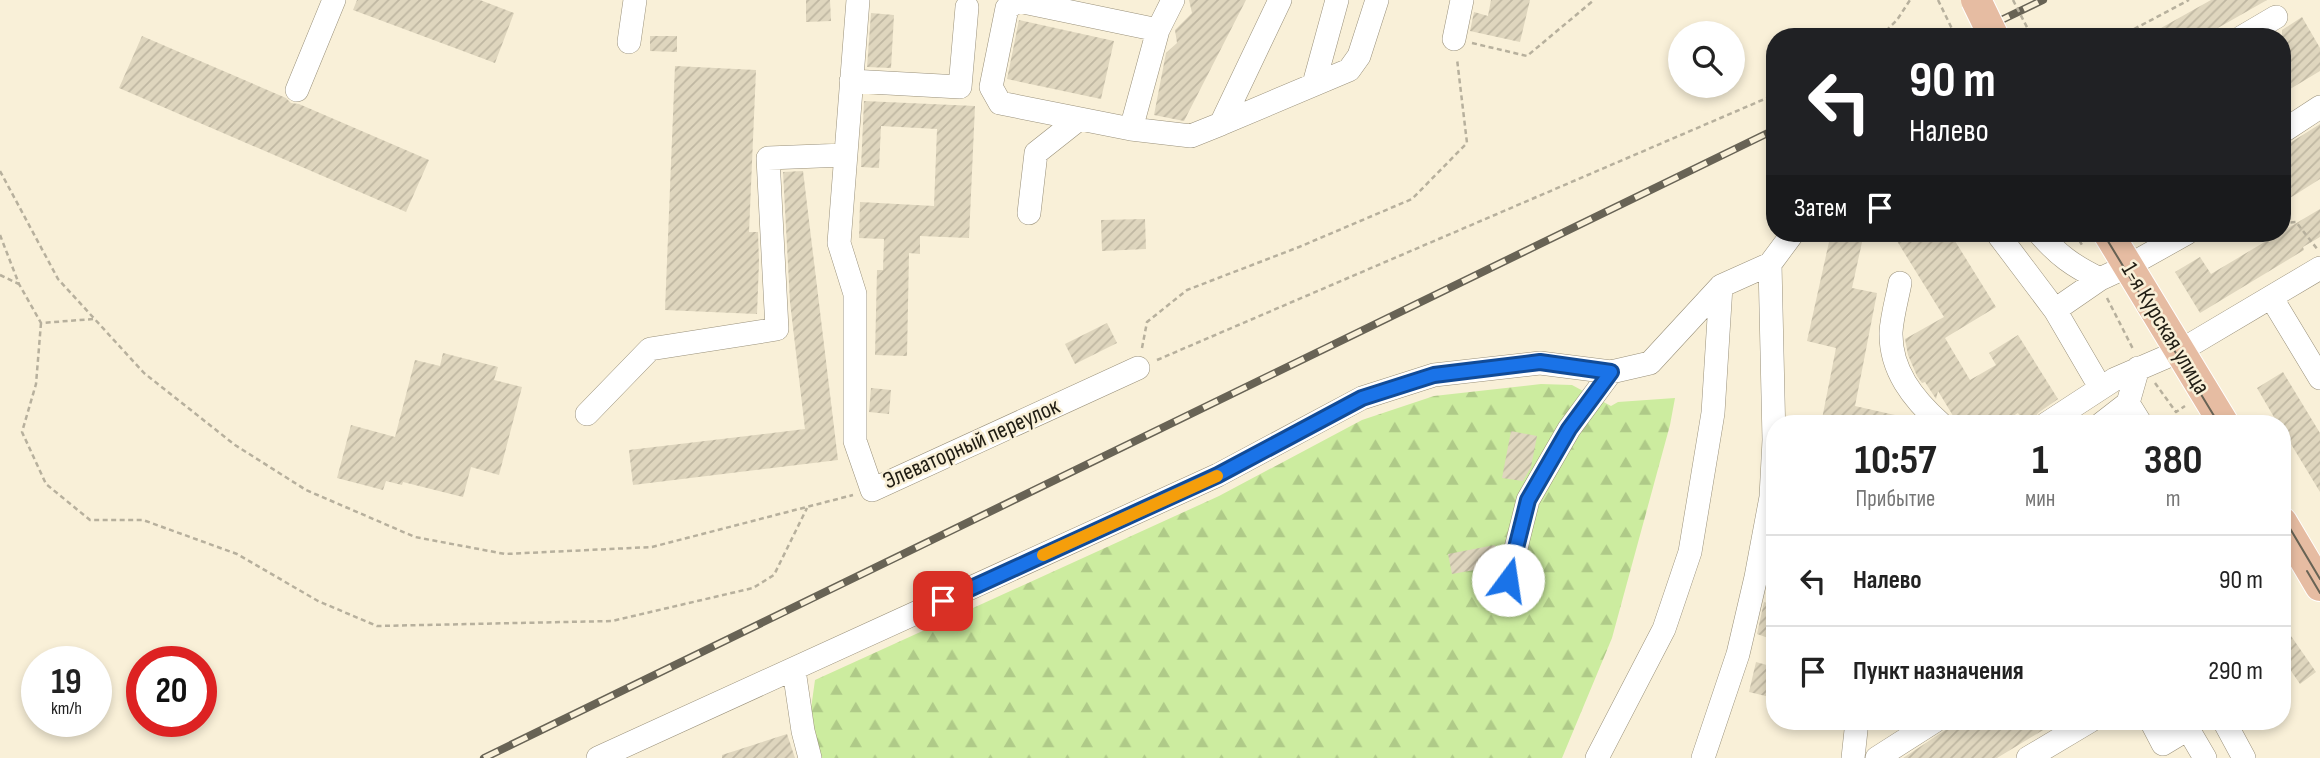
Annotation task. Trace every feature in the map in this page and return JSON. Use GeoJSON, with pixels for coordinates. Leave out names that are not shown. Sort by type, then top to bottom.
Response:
{"type":"FeatureCollection","features":[{"type":"Feature","properties":{"kind":"main road"},"geometry":{"type":"LineString","coordinates":[[1976,0],[1990,28]]}},
{"type":"Feature","properties":{"kind":"main road","name":"1-я Курская улица"},"geometry":{"type":"LineString","coordinates":[[2113,242],[2219,415]]}},
{"type":"Feature","properties":{"kind":"main road"},"geometry":{"type":"LineString","coordinates":[[2291,537],[2320,586]]}},
{"type":"Feature","properties":{"kind":"street"},"geometry":{"type":"LineString","coordinates":[[297,90],[334,0]]}},
{"type":"Feature","properties":{"kind":"street"},"geometry":{"type":"LineString","coordinates":[[629,42],[635,0]]}},
{"type":"Feature","properties":{"kind":"street","name":"Элеваторный переулок"},"geometry":{"type":"LineString","coordinates":[[858,0],[839,243],[855,294],[855,441],[872,490],[1138,368]]}},
{"type":"Feature","properties":{"kind":"street"},"geometry":{"type":"LineString","coordinates":[[1131,129],[1157,30],[1173,0]]}},
{"type":"Feature","properties":{"kind":"street"},"geometry":{"type":"LineString","coordinates":[[1221,124],[1280,0]]}},
{"type":"Feature","properties":{"kind":"street"},"geometry":{"type":"LineString","coordinates":[[1314,84],[1338,0]]}},
{"type":"Feature","properties":{"kind":"street"},"geometry":{"type":"LineString","coordinates":[[1157,30],[1018,1],[1007,8],[991,87],[1000,103],[1131,129],[1191,136],[1349,70],[1359,57],[1377,0]]}},
{"type":"Feature","properties":{"kind":"street"},"geometry":{"type":"LineString","coordinates":[[1454,39],[1462,0]]}},
{"type":"Feature","properties":{"kind":"street"},"geometry":{"type":"LineString","coordinates":[[851,81],[960,87],[967,7]]}},
{"type":"Feature","properties":{"kind":"street"},"geometry":{"type":"LineString","coordinates":[[2257,28],[2276,17]]}},
{"type":"Feature","properties":{"kind":"street"},"geometry":{"type":"LineString","coordinates":[[2291,126],[2320,107]]}},
{"type":"Feature","properties":{"kind":"street"},"geometry":{"type":"LineString","coordinates":[[1029,213],[1037,153],[1079,119]]}},
{"type":"Feature","properties":{"kind":"street"},"geometry":{"type":"LineString","coordinates":[[587,414],[650,349],[777,329],[768,158],[845,155]]}},
{"type":"Feature","properties":{"kind":"street"},"geometry":{"type":"LineString","coordinates":[[597,758],[1218,475],[1362,398],[1434,375],[1540,362],[1611,372],[1650,363],[1721,286],[1770,264],[1786,242]]}},
{"type":"Feature","properties":{"kind":"street"},"geometry":{"type":"LineString","coordinates":[[2004,242],[2054,310],[2100,387]]}},
{"type":"Feature","properties":{"kind":"street"},"geometry":{"type":"LineString","coordinates":[[2047,242],[2058,255],[2078,269],[2100,279]]}},
{"type":"Feature","properties":{"kind":"street"},"geometry":{"type":"LineString","coordinates":[[2054,310],[2100,279],[2171,242]]}},
{"type":"Feature","properties":{"kind":"street"},"geometry":{"type":"LineString","coordinates":[[1770,264],[1773,415]]}},
{"type":"Feature","properties":{"kind":"street"},"geometry":{"type":"LineString","coordinates":[[2059,415],[2100,387],[2180,351],[2320,268]]}},
{"type":"Feature","properties":{"kind":"street"},"geometry":{"type":"LineString","coordinates":[[1900,283],[1891,332],[1897,372],[1931,415]]}},
{"type":"Feature","properties":{"kind":"street"},"geometry":{"type":"LineString","coordinates":[[1597,758],[1664,629],[1690,552],[1713,413],[1721,286]]}},
{"type":"Feature","properties":{"kind":"street"},"geometry":{"type":"LineString","coordinates":[[2271,297],[2320,378]]}},
{"type":"Feature","properties":{"kind":"street"},"geometry":{"type":"LineString","coordinates":[[2113,415],[2128,403],[2138,368]]}},
{"type":"Feature","properties":{"kind":"street"},"geometry":{"type":"LineString","coordinates":[[1508,580],[1528,500],[1569,429],[1611,372]]}},
{"type":"Feature","properties":{"kind":"street"},"geometry":{"type":"LineString","coordinates":[[2128,403],[2135,415]]}},
{"type":"Feature","properties":{"kind":"street"},"geometry":{"type":"LineString","coordinates":[[1703,758],[1738,654],[1766,524]]}},
{"type":"Feature","properties":{"kind":"street"},"geometry":{"type":"LineString","coordinates":[[794,670],[810,758]]}},
{"type":"Feature","properties":{"kind":"street"},"geometry":{"type":"LineString","coordinates":[[1853,758],[1856,730]]}},
{"type":"Feature","properties":{"kind":"street"},"geometry":{"type":"LineString","coordinates":[[1877,758],[1921,730]]}},
{"type":"Feature","properties":{"kind":"street"},"geometry":{"type":"LineString","coordinates":[[2028,758],[2075,730]]}},
{"type":"Feature","properties":{"kind":"street"},"geometry":{"type":"LineString","coordinates":[[2156,730],[2163,744],[2186,730]]}},
{"type":"Feature","properties":{"kind":"street"},"geometry":{"type":"LineString","coordinates":[[2189,730],[2205,758]]}},
{"type":"Feature","properties":{"kind":"street"},"geometry":{"type":"LineString","coordinates":[[2229,730],[2244,758]]}},
{"type":"Feature","properties":{"kind":"path"},"geometry":{"type":"LineString","coordinates":[[1138,368],[1147,322],[1186,290],[1299,247],[1412,199],[1467,144],[1454,39],[1527,56],[1594,0]]}},
{"type":"Feature","properties":{"kind":"path"},"geometry":{"type":"LineString","coordinates":[[1889,28],[1910,0]]}},
{"type":"Feature","properties":{"kind":"path"},"geometry":{"type":"LineString","coordinates":[[1938,0],[1952,28]]}},
{"type":"Feature","properties":{"kind":"path"},"geometry":{"type":"LineString","coordinates":[[2013,0],[2027,28]]}},
{"type":"Feature","properties":{"kind":"path"},"geometry":{"type":"LineString","coordinates":[[2136,28],[2189,0]]}},
{"type":"Feature","properties":{"kind":"path"},"geometry":{"type":"LineString","coordinates":[[1138,368],[1766,98]]}},
{"type":"Feature","properties":{"kind":"path"},"geometry":{"type":"LineString","coordinates":[[0,171],[58,279],[144,373],[235,445],[306,490],[415,537],[505,554],[652,547],[872,490]]}},
{"type":"Feature","properties":{"kind":"path"},"geometry":{"type":"LineString","coordinates":[[2291,222],[2296,222],[2320,252]]}},
{"type":"Feature","properties":{"kind":"path"},"geometry":{"type":"LineString","coordinates":[[0,235],[19,284],[41,324],[36,384],[22,432],[46,484],[90,520],[143,520],[237,554],[318,601],[377,626],[612,621],[753,588],[774,575],[807,508]]}},
{"type":"Feature","properties":{"kind":"path"},"geometry":{"type":"LineString","coordinates":[[0,275],[19,284]]}},
{"type":"Feature","properties":{"kind":"path"},"geometry":{"type":"LineString","coordinates":[[41,324],[95,319]]}},
{"type":"Feature","properties":{"kind":"green space"},"geometry":{"type":"Polygon","coordinates":[[[1541,384],[1572,385],[1611,406],[1618,402],[1675,398],[1612,638],[1562,758],[820,758],[809,723],[815,680],[1219,496],[1362,420],[1434,396],[1541,384]]]}},
{"type":"Feature","properties":{"kind":"building"},"geometry":{"type":"Polygon","coordinates":[[[357,0],[480,0],[514,13],[495,63],[353,10],[357,0]]]}},
{"type":"Feature","properties":{"kind":"building"},"geometry":{"type":"Polygon","coordinates":[[[806,0],[830,0],[831,21],[806,22],[806,0]]]}},
{"type":"Feature","properties":{"kind":"building"},"geometry":{"type":"Polygon","coordinates":[[[1189,0],[1246,0],[1184,121],[1154,115],[1166,53],[1177,43],[1175,30],[1192,13],[1189,0]]]}},
{"type":"Feature","properties":{"kind":"building"},"geometry":{"type":"Polygon","coordinates":[[[1491,0],[1530,0],[1520,42],[1470,31],[1474,12],[1488,16],[1491,0]]]}},
{"type":"Feature","properties":{"kind":"building"},"geometry":{"type":"Polygon","coordinates":[[[2211,0],[2267,0],[2218,28],[2161,28],[2211,0]]]}},
{"type":"Feature","properties":{"kind":"building"},"geometry":{"type":"Polygon","coordinates":[[[871,13],[894,15],[891,68],[867,67],[871,13]]]}},
{"type":"Feature","properties":{"kind":"building"},"geometry":{"type":"Polygon","coordinates":[[[2302,17],[2320,48],[2320,71],[2291,89],[2291,28],[2285,28],[2302,17]]]}},
{"type":"Feature","properties":{"kind":"building"},"geometry":{"type":"Polygon","coordinates":[[[1019,20],[1114,41],[1101,99],[1007,79],[1019,20]]]}},
{"type":"Feature","properties":{"kind":"building"},"geometry":{"type":"Polygon","coordinates":[[[142,36],[286,98],[291,103],[299,104],[429,160],[406,212],[119,88],[142,36]]]}},
{"type":"Feature","properties":{"kind":"building"},"geometry":{"type":"Polygon","coordinates":[[[650,36],[677,36],[677,52],[650,51],[650,36]]]}},
{"type":"Feature","properties":{"kind":"building"},"geometry":{"type":"Polygon","coordinates":[[[675,66],[756,70],[749,232],[758,232],[757,314],[665,310],[675,66]]]}},
{"type":"Feature","properties":{"kind":"building"},"geometry":{"type":"Polygon","coordinates":[[[864,101],[975,106],[969,238],[920,236],[920,254],[909,253],[907,356],[875,355],[877,270],[883,270],[884,239],[859,238],[860,202],[934,206],[937,129],[881,126],[879,168],[861,167],[864,101]]]}},
{"type":"Feature","properties":{"kind":"building"},"geometry":{"type":"Polygon","coordinates":[[[2320,124],[2320,179],[2291,197],[2291,142],[2320,124]]]}},
{"type":"Feature","properties":{"kind":"building"},"geometry":{"type":"Polygon","coordinates":[[[803,171],[838,460],[633,485],[629,450],[805,429],[790,302],[783,172],[803,171]]]}},
{"type":"Feature","properties":{"kind":"building"},"geometry":{"type":"Polygon","coordinates":[[[2320,209],[2320,237],[2303,247],[2304,250],[2200,313],[2175,272],[2200,257],[2211,274],[2265,242],[2291,242],[2291,226],[2320,209]]]}},
{"type":"Feature","properties":{"kind":"building"},"geometry":{"type":"Polygon","coordinates":[[[1145,219],[1146,249],[1102,251],[1101,220],[1145,219]]]}},
{"type":"Feature","properties":{"kind":"building"},"geometry":{"type":"Polygon","coordinates":[[[1829,242],[1862,242],[1852,288],[1877,293],[1855,406],[1895,415],[1823,415],[1836,348],[1807,341],[1829,242]]]}},
{"type":"Feature","properties":{"kind":"building"},"geometry":{"type":"Polygon","coordinates":[[[1898,242],[1956,242],[1996,307],[1945,338],[1970,380],[1996,365],[1989,353],[2018,335],[2058,399],[2037,415],[1953,415],[1938,391],[1936,399],[1925,382],[1922,383],[1917,376],[1905,339],[1944,317],[1898,242]]]}},
{"type":"Feature","properties":{"kind":"building"},"geometry":{"type":"Polygon","coordinates":[[[1107,323],[1117,343],[1075,364],[1065,344],[1107,323]]]}},
{"type":"Feature","properties":{"kind":"building"},"geometry":{"type":"Polygon","coordinates":[[[443,353],[498,367],[494,380],[522,387],[499,475],[471,467],[463,497],[403,482],[402,485],[386,481],[383,490],[337,478],[351,425],[395,437],[415,360],[440,366],[443,353]]]}},
{"type":"Feature","properties":{"kind":"building"},"geometry":{"type":"Polygon","coordinates":[[[2283,372],[2320,433],[2320,492],[2291,444],[2291,415],[2273,415],[2257,388],[2283,372]]]}},
{"type":"Feature","properties":{"kind":"building"},"geometry":{"type":"Polygon","coordinates":[[[871,388],[891,390],[889,414],[869,412],[871,388]]]}},
{"type":"Feature","properties":{"kind":"building"},"geometry":{"type":"Polygon","coordinates":[[[1511,431],[1537,436],[1531,467],[1523,481],[1502,478],[1511,431]]]}},
{"type":"Feature","properties":{"kind":"building"},"geometry":{"type":"Polygon","coordinates":[[[1495,545],[1497,566],[1452,574],[1448,554],[1495,545]]]}},
{"type":"Feature","properties":{"kind":"building"},"geometry":{"type":"Polygon","coordinates":[[[1764,602],[1766,637],[1757,634],[1764,602]]]}},
{"type":"Feature","properties":{"kind":"building"},"geometry":{"type":"Polygon","coordinates":[[[2291,636],[2316,672],[2300,684],[2291,671],[2291,636]]]}},
{"type":"Feature","properties":{"kind":"building"},"geometry":{"type":"Polygon","coordinates":[[[1756,662],[1766,665],[1766,696],[1749,692],[1756,662]]]}},
{"type":"Feature","properties":{"kind":"building"},"geometry":{"type":"Polygon","coordinates":[[[1945,730],[2043,730],[1997,758],[1903,758],[1945,730]]]}},
{"type":"Feature","properties":{"kind":"building"},"geometry":{"type":"Polygon","coordinates":[[[787,734],[795,758],[722,758],[722,755],[787,734]]]}},
{"type":"Feature","properties":{"kind":"tram line"},"geometry":{"type":"LineString","coordinates":[[1980,0],[1994,28]]}},
{"type":"Feature","properties":{"kind":"tram line"},"geometry":{"type":"LineString","coordinates":[[2108,242],[2214,415]]}},
{"type":"Feature","properties":{"kind":"tram line"},"geometry":{"type":"LineString","coordinates":[[2291,530],[2320,579]]}},
{"type":"Feature","properties":{"kind":"tram line"},"geometry":{"type":"LineString","coordinates":[[2307,571],[2320,593]]}},
{"type":"Feature","properties":{"kind":"railway"},"geometry":{"type":"LineString","coordinates":[[1985,28],[2043,0]]}},
{"type":"Feature","properties":{"kind":"railway"},"geometry":{"type":"LineString","coordinates":[[484,758],[1766,134]]}},
{"type":"Feature","properties":{"kind":"slow traffic"},"geometry":{"type":"LineString","coordinates":[[1043,555],[1217,476]]}},
{"type":"Feature","properties":{"kind":"route"},"geometry":{"type":"LineString","coordinates":[[943,601],[1218,475],[1362,398],[1434,375],[1540,362],[1611,372],[1569,429],[1528,500],[1508,580]]}}]}
